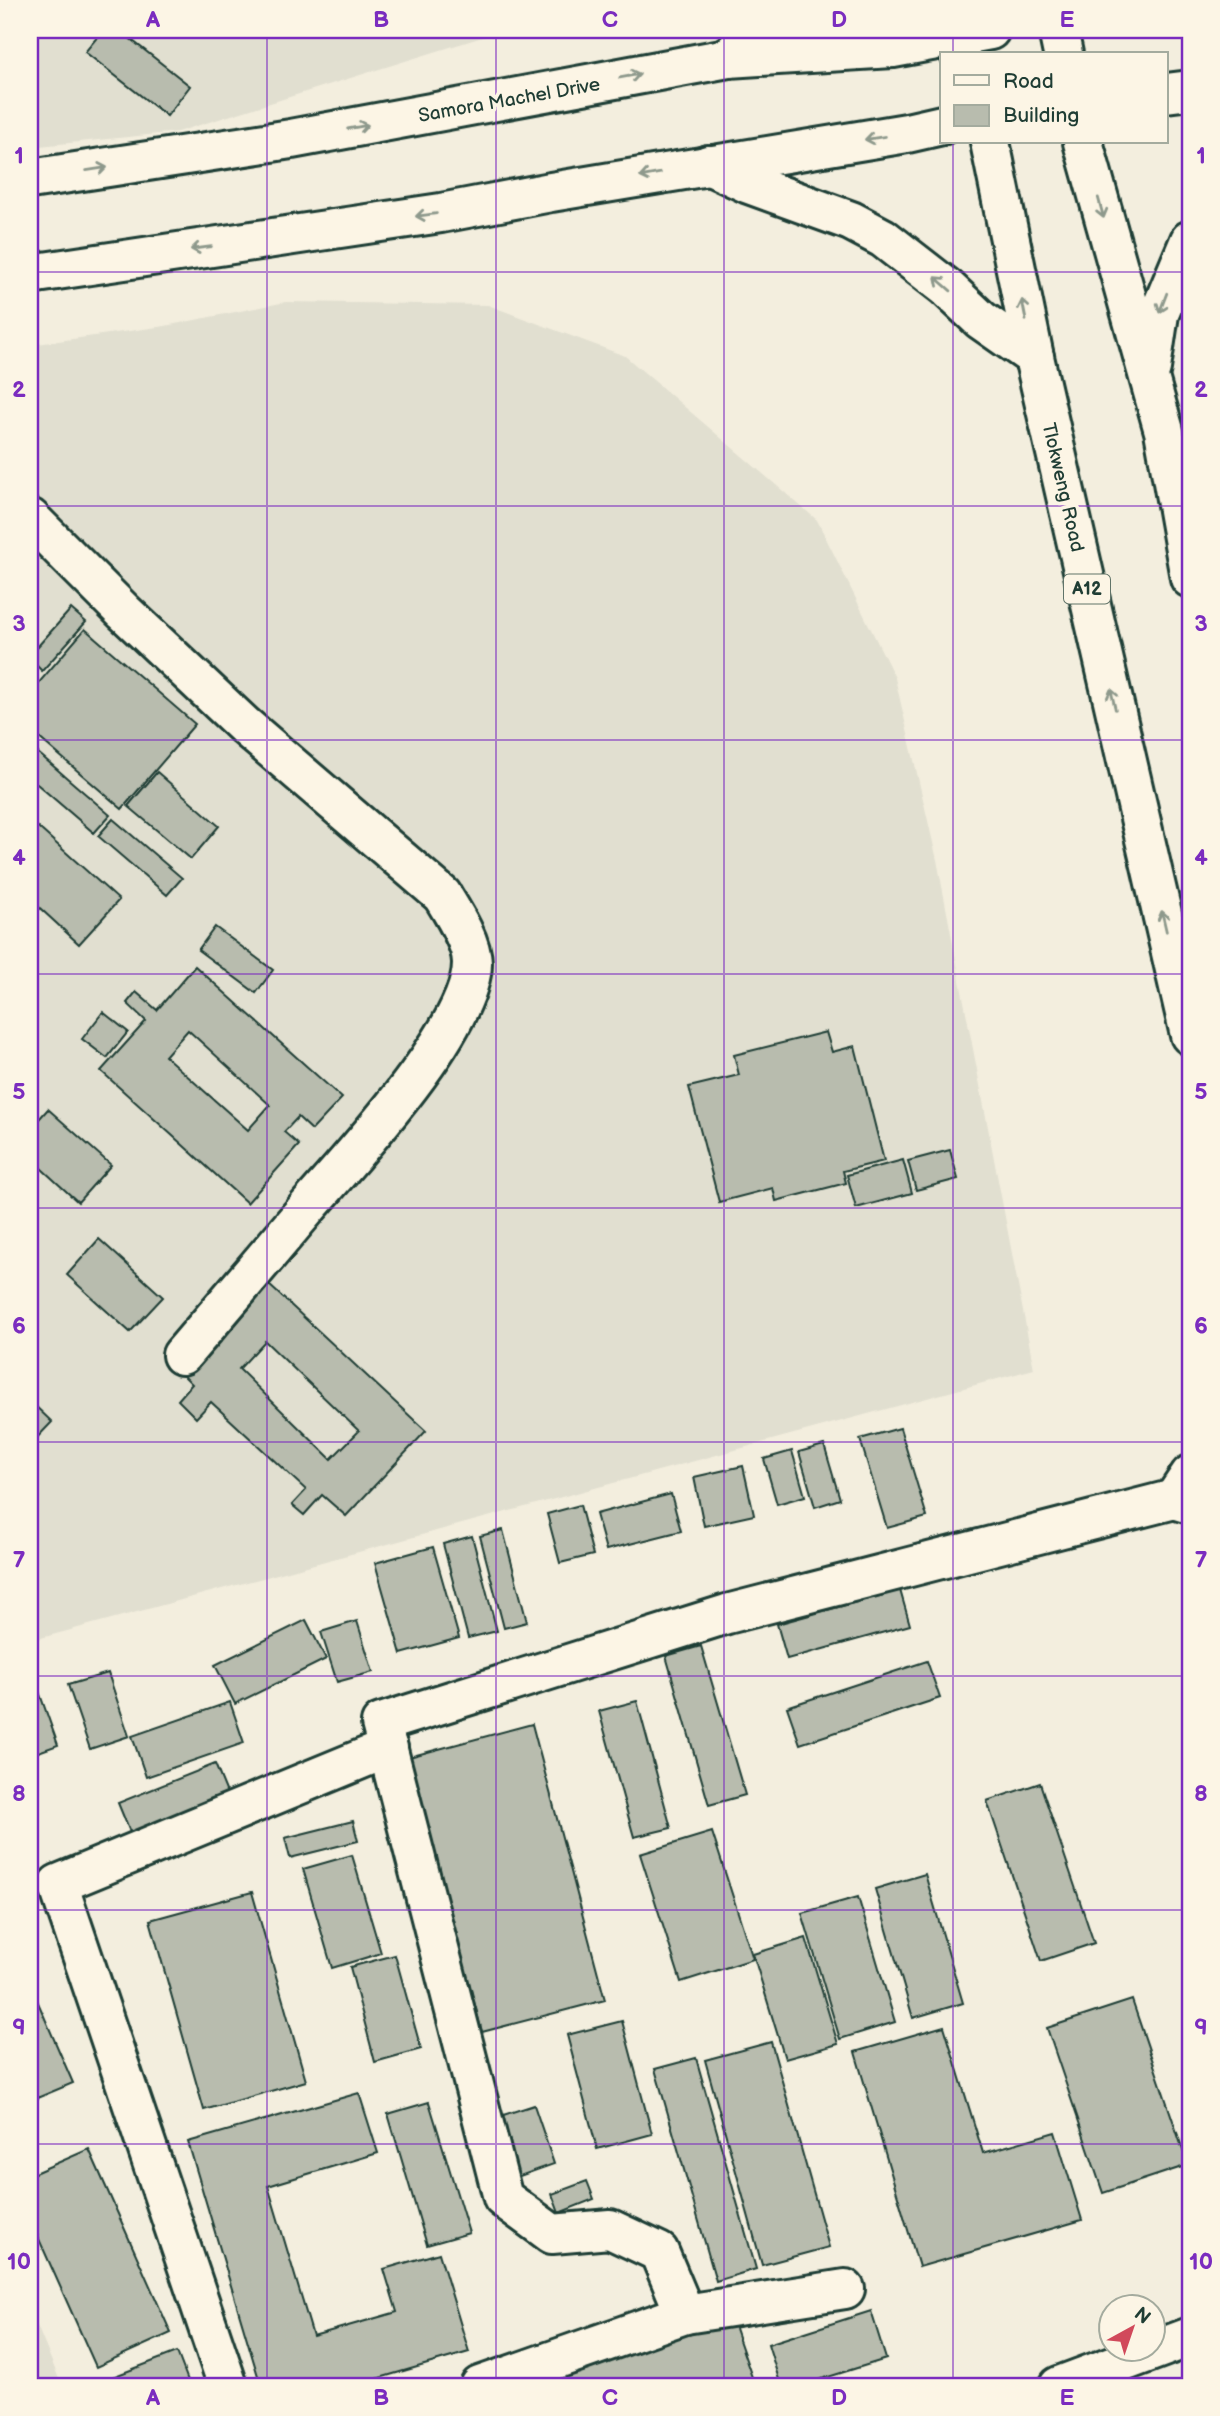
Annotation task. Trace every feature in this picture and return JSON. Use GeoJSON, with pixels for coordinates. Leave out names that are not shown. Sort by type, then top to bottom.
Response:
{"type":"FeatureCollection","features":[{"type":"Feature","properties":{"kind":"street"},"geometry":{"type":"LineString","coordinates":[[728,58],[758,30]]}},
{"type":"Feature","properties":{"kind":"street","name":"Samora Machel Drive"},"geometry":{"type":"LineString","coordinates":[[30,180],[291,139],[728,58],[893,48],[955,40],[990,30]]}},
{"type":"Feature","properties":{"kind":"street"},"geometry":{"type":"LineString","coordinates":[[1058,30],[1063,52]]}},
{"type":"Feature","properties":{"kind":"street"},"geometry":{"type":"LineString","coordinates":[[1168,93],[1190,90]]}},
{"type":"Feature","properties":{"kind":"street"},"geometry":{"type":"LineString","coordinates":[[30,274],[441,213],[940,125]]}},
{"type":"Feature","properties":{"kind":"street","name":"Tlokweng Road"},"geometry":{"type":"LineString","coordinates":[[990,144],[1034,357],[1190,1035]]}},
{"type":"Feature","properties":{"kind":"street"},"geometry":{"type":"LineString","coordinates":[[1084,144],[1164,431],[1190,578]]}},
{"type":"Feature","properties":{"kind":"street"},"geometry":{"type":"LineString","coordinates":[[708,165],[749,184],[851,220],[883,238],[946,286],[981,320],[1034,357]]}},
{"type":"Feature","properties":{"kind":"street"},"geometry":{"type":"LineString","coordinates":[[1164,431],[1149,378],[1159,314],[1190,240]]}},
{"type":"Feature","properties":{"kind":"street"},"geometry":{"type":"LineString","coordinates":[[30,518],[124,612],[245,726],[442,895],[461,926],[472,962],[464,997],[403,1096],[182,1354]]}},
{"type":"Feature","properties":{"kind":"street"},"geometry":{"type":"LineString","coordinates":[[685,2314],[659,2252],[610,2229],[552,2234],[503,2197],[381,1723],[727,1614],[1186,1493]]}},
{"type":"Feature","properties":{"kind":"street"},"geometry":{"type":"LineString","coordinates":[[228,2386],[58,1884],[388,1748]]}},
{"type":"Feature","properties":{"kind":"street"},"geometry":{"type":"LineString","coordinates":[[480,2386],[685,2314],[845,2289]]}},
{"type":"Feature","properties":{"kind":"street"},"geometry":{"type":"LineString","coordinates":[[1059,2386],[1190,2337]]}},
{"type":"Feature","properties":{"kind":"shaded area"},"geometry":{"type":"Polygon","coordinates":[[[30,30],[505,30],[177,132],[30,147],[30,30]]]}},
{"type":"Feature","properties":{"kind":"shaded area"},"geometry":{"type":"Polygon","coordinates":[[[286,302],[488,305],[625,356],[817,520],[895,678],[937,860],[1034,1369],[30,1641],[30,345],[165,326],[286,302]]]}},
{"type":"Feature","properties":{"kind":"shaded area"},"geometry":{"type":"Polygon","coordinates":[[[30,2309],[62,2386],[30,2386],[30,2309]]]}},
{"type":"Feature","properties":{"kind":"building"},"geometry":{"type":"Polygon","coordinates":[[[103,30],[119,30],[190,86],[167,116],[85,52],[103,30]]]}},
{"type":"Feature","properties":{"kind":"building"},"geometry":{"type":"Polygon","coordinates":[[[71,609],[86,622],[42,671],[30,659],[30,655],[71,609]]]}},
{"type":"Feature","properties":{"kind":"building"},"geometry":{"type":"Polygon","coordinates":[[[85,629],[195,724],[122,809],[30,730],[30,693],[85,629]]]}},
{"type":"Feature","properties":{"kind":"building"},"geometry":{"type":"Polygon","coordinates":[[[30,746],[110,815],[94,833],[30,778],[30,746]]]}},
{"type":"Feature","properties":{"kind":"building"},"geometry":{"type":"Polygon","coordinates":[[[157,772],[219,826],[191,859],[128,806],[157,772]]]}},
{"type":"Feature","properties":{"kind":"building"},"geometry":{"type":"Polygon","coordinates":[[[113,819],[182,878],[167,895],[98,836],[113,819]]]}},
{"type":"Feature","properties":{"kind":"building"},"geometry":{"type":"Polygon","coordinates":[[[30,820],[119,900],[79,944],[30,899],[30,820]]]}},
{"type":"Feature","properties":{"kind":"building"},"geometry":{"type":"Polygon","coordinates":[[[215,927],[273,970],[256,993],[198,950],[215,927]]]}},
{"type":"Feature","properties":{"kind":"building"},"geometry":{"type":"Polygon","coordinates":[[[195,966],[342,1098],[312,1130],[298,1117],[284,1132],[299,1145],[247,1203],[101,1071],[146,1021],[127,1003],[136,992],[157,1010],[195,966]],[[188,1030],[165,1056],[248,1130],[270,1105],[188,1030]]]}},
{"type":"Feature","properties":{"kind":"building"},"geometry":{"type":"Polygon","coordinates":[[[103,1012],[128,1032],[107,1058],[82,1039],[103,1012]]]}},
{"type":"Feature","properties":{"kind":"building"},"geometry":{"type":"Polygon","coordinates":[[[826,1032],[832,1052],[855,1046],[884,1161],[843,1171],[846,1183],[776,1201],[773,1188],[719,1202],[689,1087],[739,1075],[734,1055],[826,1032]]]}},
{"type":"Feature","properties":{"kind":"building"},"geometry":{"type":"Polygon","coordinates":[[[48,1109],[111,1165],[78,1202],[30,1158],[30,1129],[48,1109]]]}},
{"type":"Feature","properties":{"kind":"building"},"geometry":{"type":"Polygon","coordinates":[[[950,1150],[958,1179],[916,1190],[908,1161],[950,1150]]]}},
{"type":"Feature","properties":{"kind":"building"},"geometry":{"type":"Polygon","coordinates":[[[903,1160],[912,1193],[856,1208],[847,1175],[903,1160]]]}},
{"type":"Feature","properties":{"kind":"building"},"geometry":{"type":"Polygon","coordinates":[[[99,1239],[163,1297],[130,1332],[67,1275],[99,1239]]]}},
{"type":"Feature","properties":{"kind":"building"},"geometry":{"type":"Polygon","coordinates":[[[267,1283],[426,1431],[346,1516],[322,1495],[304,1515],[292,1505],[306,1490],[211,1402],[196,1418],[178,1400],[192,1384],[182,1374],[267,1283]],[[265,1341],[239,1369],[331,1459],[359,1431],[265,1341]]]}},
{"type":"Feature","properties":{"kind":"building"},"geometry":{"type":"Polygon","coordinates":[[[30,1401],[52,1422],[30,1445],[30,1401]]]}},
{"type":"Feature","properties":{"kind":"building"},"geometry":{"type":"Polygon","coordinates":[[[900,1428],[927,1517],[887,1528],[860,1439],[900,1428]]]}},
{"type":"Feature","properties":{"kind":"building"},"geometry":{"type":"Polygon","coordinates":[[[824,1445],[840,1499],[815,1507],[799,1452],[824,1445]]]}},
{"type":"Feature","properties":{"kind":"building"},"geometry":{"type":"Polygon","coordinates":[[[792,1451],[805,1496],[777,1504],[764,1459],[792,1451]]]}},
{"type":"Feature","properties":{"kind":"building"},"geometry":{"type":"Polygon","coordinates":[[[743,1466],[754,1515],[704,1526],[694,1477],[743,1466]]]}},
{"type":"Feature","properties":{"kind":"building"},"geometry":{"type":"Polygon","coordinates":[[[671,1494],[681,1531],[606,1550],[596,1514],[671,1494]]]}},
{"type":"Feature","properties":{"kind":"building"},"geometry":{"type":"Polygon","coordinates":[[[580,1505],[593,1555],[560,1563],[547,1514],[580,1505]]]}},
{"type":"Feature","properties":{"kind":"building"},"geometry":{"type":"Polygon","coordinates":[[[503,1530],[527,1622],[504,1628],[480,1536],[503,1530]]]}},
{"type":"Feature","properties":{"kind":"building"},"geometry":{"type":"Polygon","coordinates":[[[472,1536],[497,1631],[468,1638],[443,1544],[472,1536]]]}},
{"type":"Feature","properties":{"kind":"building"},"geometry":{"type":"Polygon","coordinates":[[[433,1547],[459,1638],[401,1654],[375,1563],[433,1547]]]}},
{"type":"Feature","properties":{"kind":"building"},"geometry":{"type":"Polygon","coordinates":[[[900,1590],[910,1625],[787,1659],[777,1624],[900,1590]]]}},
{"type":"Feature","properties":{"kind":"building"},"geometry":{"type":"Polygon","coordinates":[[[306,1620],[326,1659],[235,1704],[215,1665],[306,1620]]]}},
{"type":"Feature","properties":{"kind":"building"},"geometry":{"type":"Polygon","coordinates":[[[357,1621],[373,1672],[337,1682],[321,1632],[357,1621]]]}},
{"type":"Feature","properties":{"kind":"building"},"geometry":{"type":"Polygon","coordinates":[[[701,1646],[745,1795],[709,1805],[666,1656],[701,1646]]]}},
{"type":"Feature","properties":{"kind":"building"},"geometry":{"type":"Polygon","coordinates":[[[927,1661],[940,1698],[800,1744],[787,1707],[927,1661]]]}},
{"type":"Feature","properties":{"kind":"building"},"geometry":{"type":"Polygon","coordinates":[[[108,1673],[129,1736],[90,1749],[68,1685],[108,1673]]]}},
{"type":"Feature","properties":{"kind":"building"},"geometry":{"type":"Polygon","coordinates":[[[37,1686],[58,1745],[30,1755],[30,1689],[37,1686]]]}},
{"type":"Feature","properties":{"kind":"building"},"geometry":{"type":"Polygon","coordinates":[[[637,1701],[671,1828],[634,1837],[599,1711],[637,1701]]]}},
{"type":"Feature","properties":{"kind":"building"},"geometry":{"type":"Polygon","coordinates":[[[230,1702],[244,1743],[146,1777],[132,1736],[230,1702]]]}},
{"type":"Feature","properties":{"kind":"building"},"geometry":{"type":"Polygon","coordinates":[[[532,1724],[605,2000],[482,2032],[409,1757],[532,1724]]]}},
{"type":"Feature","properties":{"kind":"building"},"geometry":{"type":"Polygon","coordinates":[[[215,1764],[231,1803],[134,1842],[118,1803],[215,1764]]]}},
{"type":"Feature","properties":{"kind":"building"},"geometry":{"type":"Polygon","coordinates":[[[1040,1783],[1094,1943],[1041,1961],[987,1801],[1040,1783]]]}},
{"type":"Feature","properties":{"kind":"building"},"geometry":{"type":"Polygon","coordinates":[[[353,1821],[358,1841],[290,1858],[285,1838],[353,1821]]]}},
{"type":"Feature","properties":{"kind":"building"},"geometry":{"type":"Polygon","coordinates":[[[712,1832],[753,1959],[681,1982],[640,1854],[712,1832]]]}},
{"type":"Feature","properties":{"kind":"building"},"geometry":{"type":"Polygon","coordinates":[[[352,1855],[381,1953],[332,1968],[303,1869],[352,1855]]]}},
{"type":"Feature","properties":{"kind":"building"},"geometry":{"type":"Polygon","coordinates":[[[925,1874],[963,2003],[913,2018],[875,1889],[925,1874]]]}},
{"type":"Feature","properties":{"kind":"building"},"geometry":{"type":"Polygon","coordinates":[[[252,1892],[306,2081],[204,2110],[150,1920],[252,1892]]]}},
{"type":"Feature","properties":{"kind":"building"},"geometry":{"type":"Polygon","coordinates":[[[858,1897],[895,2022],[840,2039],[802,1913],[858,1897]]]}},
{"type":"Feature","properties":{"kind":"building"},"geometry":{"type":"Polygon","coordinates":[[[806,1938],[838,2044],[785,2059],[753,1954],[806,1938]]]}},
{"type":"Feature","properties":{"kind":"building"},"geometry":{"type":"Polygon","coordinates":[[[395,1955],[421,2049],[375,2062],[350,1967],[395,1955]]]}},
{"type":"Feature","properties":{"kind":"building"},"geometry":{"type":"Polygon","coordinates":[[[30,1984],[73,2083],[30,2101],[30,1984]]]}},
{"type":"Feature","properties":{"kind":"building"},"geometry":{"type":"Polygon","coordinates":[[[1132,2000],[1188,2165],[1103,2193],[1047,2028],[1132,2000]]]}},
{"type":"Feature","properties":{"kind":"building"},"geometry":{"type":"Polygon","coordinates":[[[622,2021],[652,2134],[597,2149],[567,2035],[622,2021]]]}},
{"type":"Feature","properties":{"kind":"building"},"geometry":{"type":"Polygon","coordinates":[[[944,2026],[983,2153],[1055,2132],[1082,2220],[919,2267],[855,2052],[944,2026]]]}},
{"type":"Feature","properties":{"kind":"building"},"geometry":{"type":"Polygon","coordinates":[[[771,2042],[829,2247],[762,2265],[705,2060],[771,2042]]]}},
{"type":"Feature","properties":{"kind":"building"},"geometry":{"type":"Polygon","coordinates":[[[696,2058],[756,2269],[716,2281],[655,2069],[696,2058]]]}},
{"type":"Feature","properties":{"kind":"building"},"geometry":{"type":"Polygon","coordinates":[[[359,2093],[378,2153],[268,2186],[313,2336],[397,2312],[384,2269],[439,2253],[469,2352],[352,2386],[261,2386],[188,2142],[359,2093]]]}},
{"type":"Feature","properties":{"kind":"building"},"geometry":{"type":"Polygon","coordinates":[[[429,2102],[469,2233],[427,2245],[388,2114],[429,2102]]]}},
{"type":"Feature","properties":{"kind":"building"},"geometry":{"type":"Polygon","coordinates":[[[534,2105],[554,2164],[514,2178],[494,2118],[534,2105]]]}},
{"type":"Feature","properties":{"kind":"building"},"geometry":{"type":"Polygon","coordinates":[[[89,2149],[171,2333],[96,2367],[30,2219],[30,2175],[89,2149]]]}},
{"type":"Feature","properties":{"kind":"building"},"geometry":{"type":"Polygon","coordinates":[[[587,2181],[594,2199],[559,2213],[552,2194],[587,2181]]]}},
{"type":"Feature","properties":{"kind":"building"},"geometry":{"type":"Polygon","coordinates":[[[871,2311],[886,2359],[799,2386],[781,2386],[768,2344],[871,2311]]]}},
{"type":"Feature","properties":{"kind":"building"},"geometry":{"type":"Polygon","coordinates":[[[730,2314],[755,2386],[566,2386],[561,2372],[730,2314]]]}},
{"type":"Feature","properties":{"kind":"building"},"geometry":{"type":"Polygon","coordinates":[[[177,2352],[190,2386],[92,2385],[177,2352]]]}}]}
